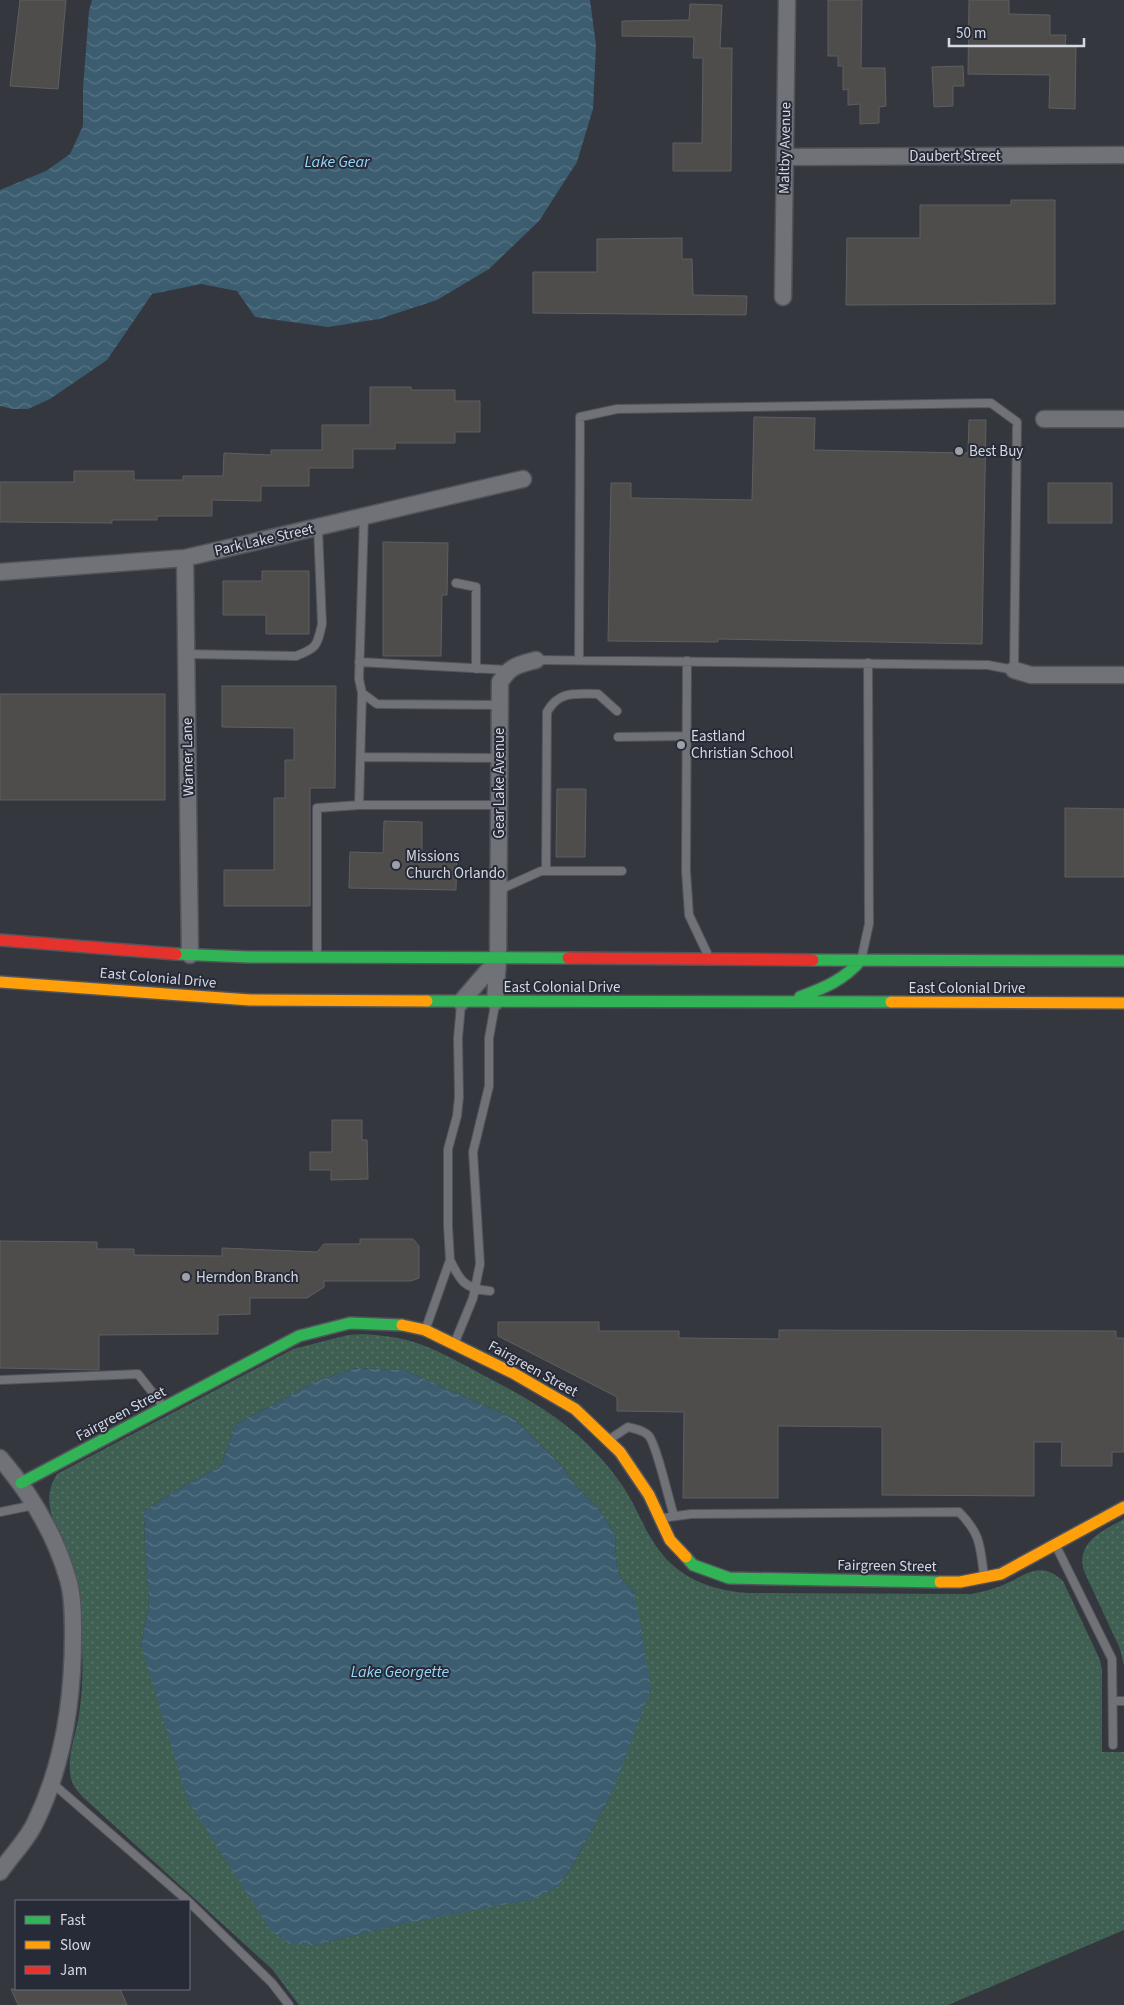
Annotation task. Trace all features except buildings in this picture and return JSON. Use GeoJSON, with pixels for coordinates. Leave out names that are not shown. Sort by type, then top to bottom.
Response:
{"type":"FeatureCollection","features":[{"type":"Feature","properties":{"kind":"main road","name":"East Colonial Drive"},"geometry":{"type":"LineString","coordinates":[[0,940],[190,955],[248,957],[1124,961]]}},
{"type":"Feature","properties":{"kind":"main road"},"geometry":{"type":"LineString","coordinates":[[175,966],[190,955]]}},
{"type":"Feature","properties":{"kind":"main road"},"geometry":{"type":"LineString","coordinates":[[221,966],[248,957]]}},
{"type":"Feature","properties":{"kind":"main road"},"geometry":{"type":"LineString","coordinates":[[787,1002],[833,984],[849,975],[861,960]]}},
{"type":"Feature","properties":{"kind":"main road"},"geometry":{"type":"LineString","coordinates":[[106,988],[146,980]]}},
{"type":"Feature","properties":{"kind":"main road","name":"East Colonial Drive"},"geometry":{"type":"LineString","coordinates":[[0,982],[106,988],[250,1000],[1124,1003]]}},
{"type":"Feature","properties":{"kind":"main road"},"geometry":{"type":"LineString","coordinates":[[178,995],[189,982]]}},
{"type":"Feature","properties":{"kind":"main road","name":"Fairgreen Street"},"geometry":{"type":"LineString","coordinates":[[21,1483],[299,1336],[350,1323],[400,1325],[425,1330],[513,1373],[575,1409],[620,1452],[650,1494],[670,1540],[692,1564],[729,1578],[960,1582],[1001,1574],[1124,1507]]}},
{"type":"Feature","properties":{"kind":"street","name":"Maltby Avenue"},"geometry":{"type":"LineString","coordinates":[[783,296],[787,0]]}},
{"type":"Feature","properties":{"kind":"street","name":"Daubert Street"},"geometry":{"type":"LineString","coordinates":[[786,157],[1124,155]]}},
{"type":"Feature","properties":{"kind":"street"},"geometry":{"type":"LineString","coordinates":[[1044,419],[1124,419]]}},
{"type":"Feature","properties":{"kind":"street","name":"Park Lake Street"},"geometry":{"type":"LineString","coordinates":[[0,572],[185,558],[523,479]]}},
{"type":"Feature","properties":{"kind":"street","name":"Warner Lane"},"geometry":{"type":"LineString","coordinates":[[185,558],[190,955]]}},
{"type":"Feature","properties":{"kind":"street"},"geometry":{"type":"LineString","coordinates":[[508,670],[513,666],[536,660]]}},
{"type":"Feature","properties":{"kind":"street","name":"Gear Lake Avenue"},"geometry":{"type":"LineString","coordinates":[[495,1002],[498,959],[500,682],[508,670]]}},
{"type":"Feature","properties":{"kind":"street"},"geometry":{"type":"LineString","coordinates":[[1014,670],[1031,674],[1124,675]]}},
{"type":"Feature","properties":{"kind":"street"},"geometry":{"type":"LineString","coordinates":[[461,1002],[498,959]]}},
{"type":"Feature","properties":{"kind":"street"},"geometry":{"type":"LineString","coordinates":[[0,1458],[21,1483],[53,1537],[69,1580],[73,1621],[73,1666],[69,1714],[58,1765],[35,1824],[0,1872]]}},
{"type":"Feature","properties":{"kind":"lane"},"geometry":{"type":"LineString","coordinates":[[536,660],[988,665],[1014,670],[1017,422],[991,403],[617,409],[580,417],[579,660]]}},
{"type":"Feature","properties":{"kind":"lane"},"geometry":{"type":"LineString","coordinates":[[359,805],[362,693],[359,679],[359,662],[364,516]]}},
{"type":"Feature","properties":{"kind":"lane"},"geometry":{"type":"LineString","coordinates":[[186,654],[296,656],[312,650],[319,639],[322,624],[318,528]]}},
{"type":"Feature","properties":{"kind":"lane"},"geometry":{"type":"LineString","coordinates":[[456,583],[476,586],[476,669]]}},
{"type":"Feature","properties":{"kind":"lane"},"geometry":{"type":"LineString","coordinates":[[687,661],[686,871],[689,914],[710,960]]}},
{"type":"Feature","properties":{"kind":"lane"},"geometry":{"type":"LineString","coordinates":[[359,662],[508,670]]}},
{"type":"Feature","properties":{"kind":"lane"},"geometry":{"type":"LineString","coordinates":[[861,960],[869,924],[868,663]]}},
{"type":"Feature","properties":{"kind":"lane"},"geometry":{"type":"LineString","coordinates":[[362,693],[376,704],[500,705]]}},
{"type":"Feature","properties":{"kind":"lane"},"geometry":{"type":"LineString","coordinates":[[546,871],[547,712],[552,702],[566,694],[598,694],[618,711]]}},
{"type":"Feature","properties":{"kind":"lane"},"geometry":{"type":"LineString","coordinates":[[618,737],[686,736]]}},
{"type":"Feature","properties":{"kind":"lane"},"geometry":{"type":"LineString","coordinates":[[361,757],[499,758]]}},
{"type":"Feature","properties":{"kind":"lane"},"geometry":{"type":"LineString","coordinates":[[317,958],[317,808],[359,805],[499,805]]}},
{"type":"Feature","properties":{"kind":"lane"},"geometry":{"type":"LineString","coordinates":[[499,890],[541,871],[622,871]]}},
{"type":"Feature","properties":{"kind":"lane"},"geometry":{"type":"LineString","coordinates":[[425,1330],[450,1260],[448,1150],[457,1116],[459,1097],[458,1038],[461,1002]]}},
{"type":"Feature","properties":{"kind":"lane"},"geometry":{"type":"LineString","coordinates":[[454,1343],[473,1298],[480,1264],[473,1152],[488,1086],[489,1038],[495,1002]]}},
{"type":"Feature","properties":{"kind":"lane"},"geometry":{"type":"LineString","coordinates":[[450,1260],[459,1278],[474,1290],[490,1291]]}},
{"type":"Feature","properties":{"kind":"lane"},"geometry":{"type":"LineString","coordinates":[[0,1380],[138,1374],[164,1408]]}},
{"type":"Feature","properties":{"kind":"lane"},"geometry":{"type":"LineString","coordinates":[[608,1440],[628,1428],[639,1430],[650,1437],[674,1516]]}},
{"type":"Feature","properties":{"kind":"lane"},"geometry":{"type":"LineString","coordinates":[[0,1512],[34,1505]]}},
{"type":"Feature","properties":{"kind":"lane"},"geometry":{"type":"LineString","coordinates":[[660,1518],[691,1514],[959,1512],[972,1525],[980,1540],[984,1577]]}},
{"type":"Feature","properties":{"kind":"lane"},"geometry":{"type":"LineString","coordinates":[[1055,1544],[1112,1659],[1113,1745]]}},
{"type":"Feature","properties":{"kind":"lane"},"geometry":{"type":"LineString","coordinates":[[1113,1701],[1124,1701]]}},
{"type":"Feature","properties":{"kind":"lane"},"geometry":{"type":"LineString","coordinates":[[51,1782],[186,1900]]}},
{"type":"Feature","properties":{"kind":"lane"},"geometry":{"type":"LineString","coordinates":[[190,1904],[272,1983],[289,2005]]}},
{"type":"Feature","properties":{"kind":"green space"},"geometry":{"type":"Polygon","coordinates":[[[348,1335],[388,1336],[423,1345],[514,1392],[558,1419],[584,1441],[616,1476],[649,1535],[663,1555],[681,1572],[703,1583],[727,1590],[751,1593],[971,1594],[998,1587],[1038,1570],[1054,1574],[1063,1581],[1100,1660],[1102,1670],[1102,1752],[1124,1752],[1124,1930],[948,2005],[299,2005],[272,1969],[85,1799],[72,1783],[70,1775],[71,1749],[78,1721],[81,1695],[81,1637],[73,1578],[65,1548],[52,1517],[49,1496],[51,1486],[57,1474],[293,1349],[348,1335]],[[356,1368],[317,1381],[236,1424],[221,1466],[168,1495],[144,1511],[149,1604],[141,1645],[314,1945],[557,1887],[573,1865],[612,1793],[635,1593],[620,1577],[616,1560],[615,1535],[601,1511],[578,1488],[559,1463],[513,1418],[404,1370],[356,1368]]]}},
{"type":"Feature","properties":{"kind":"green space"},"geometry":{"type":"Polygon","coordinates":[[[1124,1519],[1124,1666],[1120,1649],[1084,1571],[1082,1561],[1087,1545],[1093,1538],[1124,1519]]]}},
{"type":"Feature","properties":{"kind":"water","name":"Lake Gear"},"geometry":{"type":"Polygon","coordinates":[[[92,0],[590,0],[596,45],[593,109],[577,162],[539,221],[489,269],[437,300],[379,319],[328,327],[255,317],[237,291],[201,284],[152,294],[107,360],[50,399],[28,409],[13,409],[0,406],[0,190],[46,171],[70,154],[83,126],[83,88],[89,11],[92,0]]]}},
{"type":"Feature","properties":{"kind":"water","name":"Lake Georgette"},"geometry":{"type":"Polygon","coordinates":[[[356,1368],[404,1370],[513,1418],[559,1463],[578,1488],[601,1511],[615,1535],[616,1560],[620,1577],[635,1593],[651,1688],[612,1793],[573,1865],[557,1887],[534,1899],[412,1922],[314,1945],[290,1944],[271,1931],[188,1801],[141,1645],[149,1604],[144,1511],[168,1495],[221,1466],[236,1424],[317,1381],[356,1368]]]}},
{"type":"Feature","properties":{"kind":"traffic: fast"},"geometry":{"type":"LineString","coordinates":[[176,954],[248,957],[568,958]]}},
{"type":"Feature","properties":{"kind":"traffic: fast"},"geometry":{"type":"LineString","coordinates":[[813,960],[1124,961]]}},
{"type":"Feature","properties":{"kind":"traffic: fast"},"geometry":{"type":"LineString","coordinates":[[800,997],[841,978],[861,960]]}},
{"type":"Feature","properties":{"kind":"traffic: fast"},"geometry":{"type":"LineString","coordinates":[[427,1001],[891,1002]]}},
{"type":"Feature","properties":{"kind":"traffic: fast"},"geometry":{"type":"LineString","coordinates":[[21,1483],[299,1336],[350,1323],[402,1325]]}},
{"type":"Feature","properties":{"kind":"traffic: fast"},"geometry":{"type":"LineString","coordinates":[[686,1557],[693,1565],[729,1578],[940,1582]]}},
{"type":"Feature","properties":{"kind":"traffic: slow"},"geometry":{"type":"LineString","coordinates":[[0,982],[250,1000],[427,1001]]}},
{"type":"Feature","properties":{"kind":"traffic: slow"},"geometry":{"type":"LineString","coordinates":[[891,1002],[1124,1003]]}},
{"type":"Feature","properties":{"kind":"traffic: slow"},"geometry":{"type":"LineString","coordinates":[[402,1325],[425,1330],[513,1373],[575,1409],[620,1452],[649,1495],[670,1540],[686,1557]]}},
{"type":"Feature","properties":{"kind":"traffic: slow"},"geometry":{"type":"LineString","coordinates":[[940,1582],[960,1582],[1001,1574],[1124,1507]]}},
{"type":"Feature","properties":{"kind":"traffic: jam"},"geometry":{"type":"LineString","coordinates":[[0,940],[176,954]]}},
{"type":"Feature","properties":{"kind":"traffic: jam"},"geometry":{"type":"LineString","coordinates":[[568,958],[813,960]]}},
{"type":"Feature","properties":{"kind":"place","name":"Best Buy"},"geometry":{"type":"Point","coordinates":[959,451]}},
{"type":"Feature","properties":{"kind":"place","name":"Eastland Christian School"},"geometry":{"type":"Point","coordinates":[681,745]}},
{"type":"Feature","properties":{"kind":"place","name":"Missions Church Orlando"},"geometry":{"type":"Point","coordinates":[396,865]}},
{"type":"Feature","properties":{"kind":"place","name":"Herndon Branch"},"geometry":{"type":"Point","coordinates":[186,1277]}}]}
